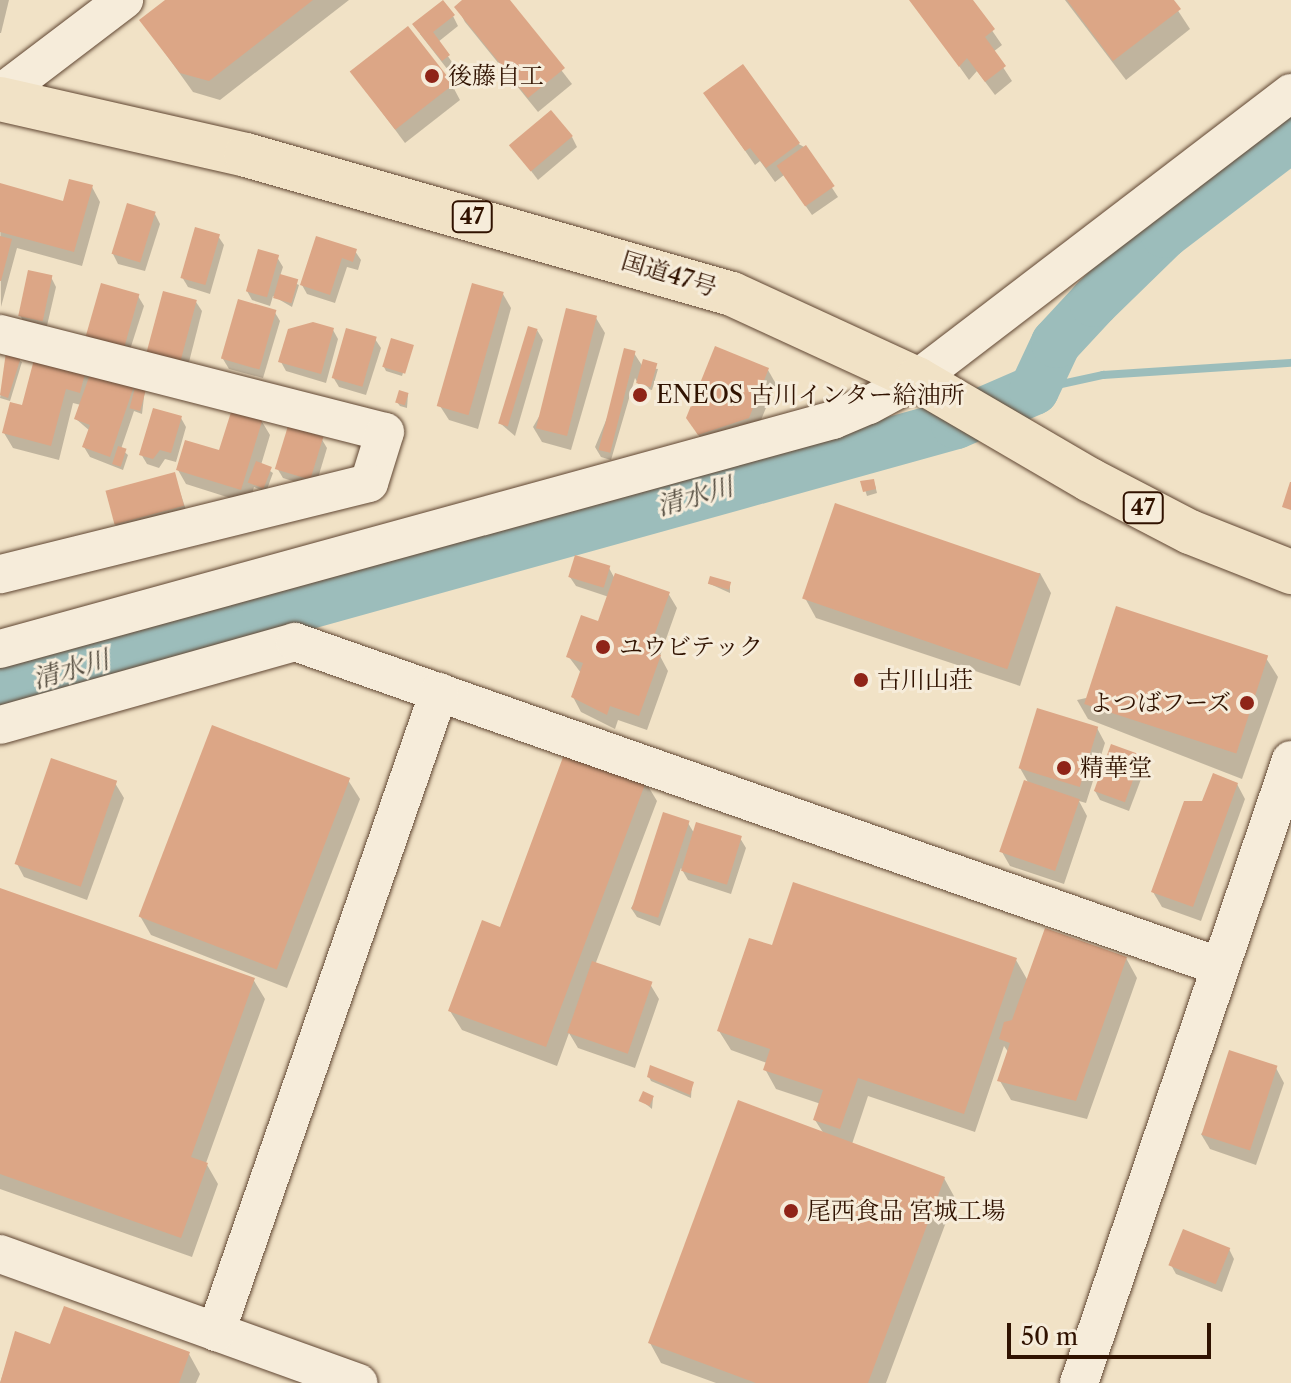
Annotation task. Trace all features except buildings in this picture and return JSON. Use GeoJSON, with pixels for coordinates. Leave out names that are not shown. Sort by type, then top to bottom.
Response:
{"type":"FeatureCollection","features":[{"type":"Feature","properties":{"kind":"highway","name":"国道47号"},"geometry":{"type":"LineString","coordinates":[[0,96],[246,155],[584,247],[732,294],[922,382],[1002,430],[1190,532],[1291,572]]}},
{"type":"Feature","properties":{"kind":"street"},"geometry":{"type":"LineString","coordinates":[[0,96],[124,0]]}},
{"type":"Feature","properties":{"kind":"street"},"geometry":{"type":"LineString","coordinates":[[0,649],[833,420],[922,382],[1291,93]]}},
{"type":"Feature","properties":{"kind":"street"},"geometry":{"type":"LineString","coordinates":[[0,334],[385,432],[369,483],[0,574]]}},
{"type":"Feature","properties":{"kind":"street"},"geometry":{"type":"LineString","coordinates":[[0,725],[295,642],[1221,967]]}},
{"type":"Feature","properties":{"kind":"street"},"geometry":{"type":"LineString","coordinates":[[216,1332],[439,692]]}},
{"type":"Feature","properties":{"kind":"street"},"geometry":{"type":"LineString","coordinates":[[1079,1383],[1291,760]]}},
{"type":"Feature","properties":{"kind":"street"},"geometry":{"type":"LineString","coordinates":[[0,1254],[358,1383]]}},
{"type":"Feature","properties":{"kind":"waterway","name":"清水川"},"geometry":{"type":"LineString","coordinates":[[0,690],[956,424],[1034,390],[1056,343],[1094,302],[1165,233],[1291,137]]}},
{"type":"Feature","properties":{"kind":"waterway"},"geometry":{"type":"LineString","coordinates":[[1034,390],[1103,375],[1291,363]]}},
{"type":"Feature","properties":{"kind":"place","name":"後藤自工"},"geometry":{"type":"Point","coordinates":[432,76]}},
{"type":"Feature","properties":{"kind":"place","name":"ENEOS 古川インター給油所"},"geometry":{"type":"Point","coordinates":[640,395]}},
{"type":"Feature","properties":{"kind":"place","name":"ユウビテック"},"geometry":{"type":"Point","coordinates":[603,647]}},
{"type":"Feature","properties":{"kind":"place","name":"古川山荘"},"geometry":{"type":"Point","coordinates":[861,680]}},
{"type":"Feature","properties":{"kind":"place","name":"よつばフーズ"},"geometry":{"type":"Point","coordinates":[1247,703]}},
{"type":"Feature","properties":{"kind":"place","name":"精華堂"},"geometry":{"type":"Point","coordinates":[1064,768]}},
{"type":"Feature","properties":{"kind":"place","name":"尾西食品 宮城工場"},"geometry":{"type":"Point","coordinates":[791,1211]}}]}
